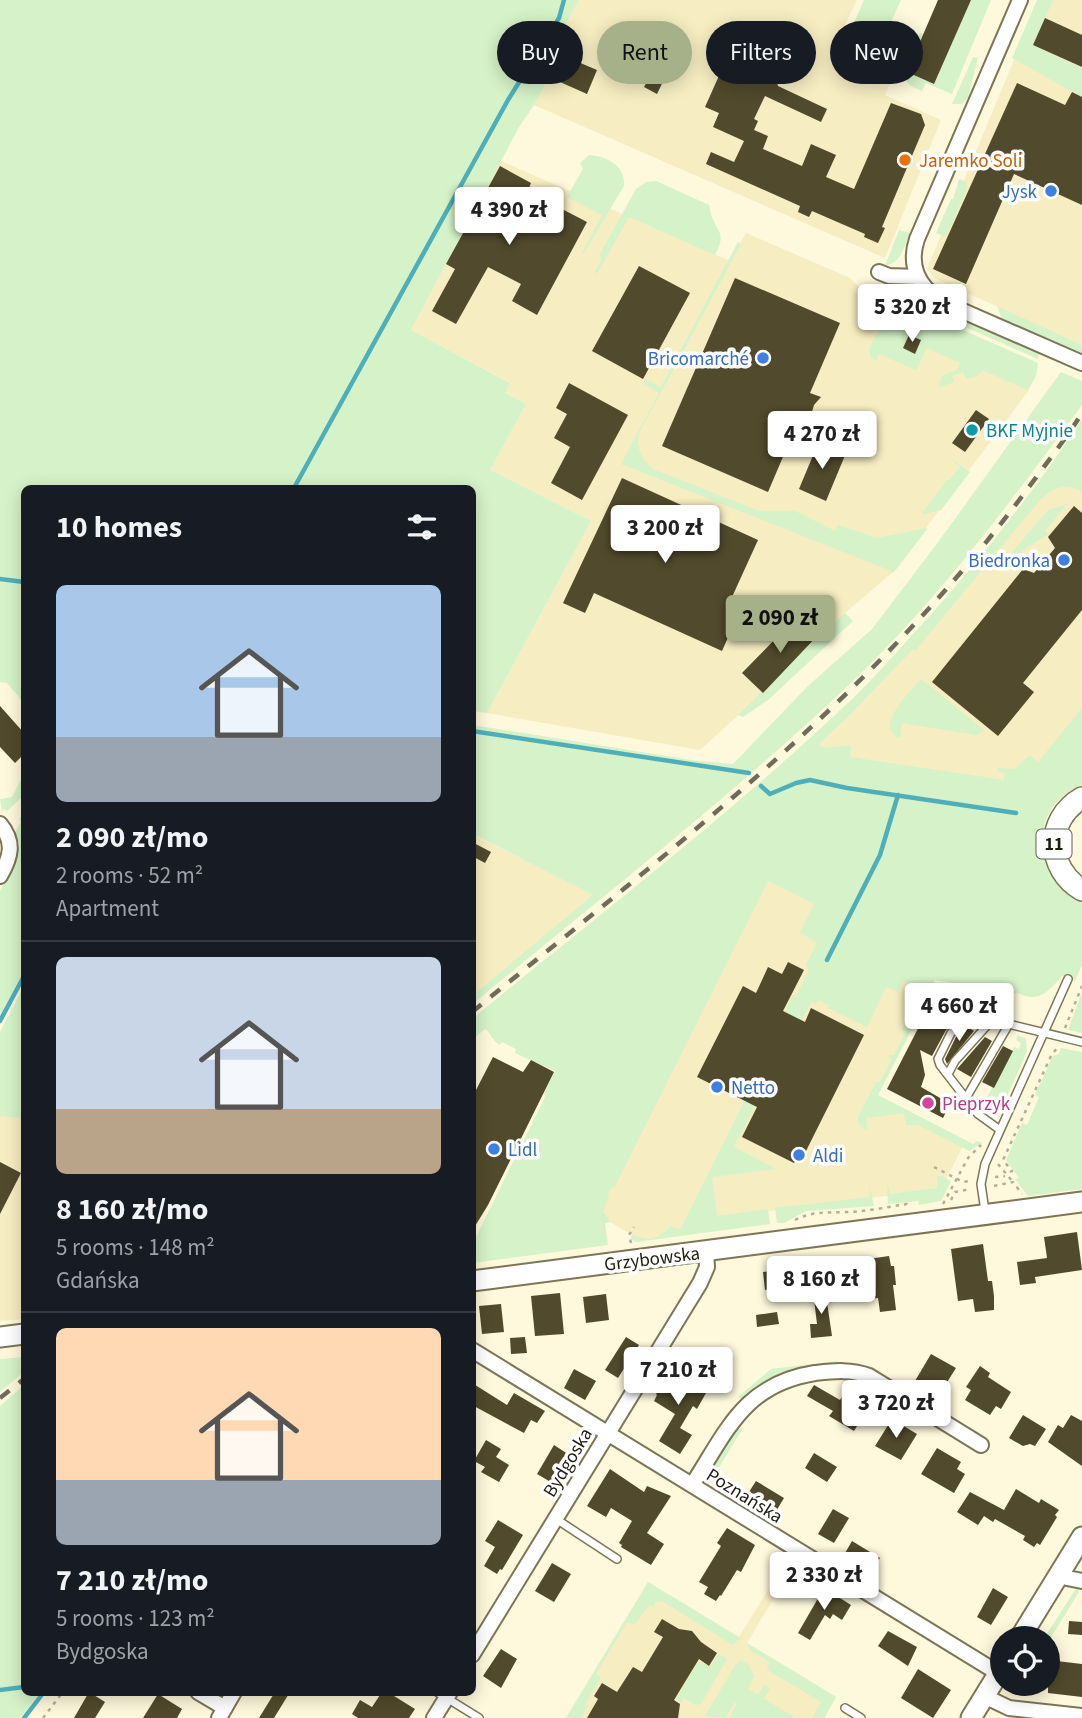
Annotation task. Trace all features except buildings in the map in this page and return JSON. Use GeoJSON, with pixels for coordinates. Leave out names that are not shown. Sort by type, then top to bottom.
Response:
{"type":"FeatureCollection","features":[{"type":"Feature","properties":{"kind":"main road","name":"11"},"geometry":{"type":"LineString","coordinates":[[1082,798],[1062,817],[1054,845],[1062,872],[1082,890]]}},
{"type":"Feature","properties":{"kind":"street"},"geometry":{"type":"LineString","coordinates":[[1020,0],[917,239],[913,257],[917,277],[930,293],[949,305],[1082,363]]}},
{"type":"Feature","properties":{"kind":"street"},"geometry":{"type":"LineString","coordinates":[[879,272],[889,276],[917,277]]}},
{"type":"Feature","properties":{"kind":"street"},"geometry":{"type":"LineString","coordinates":[[0,824],[11,846],[0,876]]}},
{"type":"Feature","properties":{"kind":"street","name":"Grzybowska"},"geometry":{"type":"LineString","coordinates":[[476,1280],[1082,1202]]}},
{"type":"Feature","properties":{"kind":"street","name":"Bydgoska"},"geometry":{"type":"LineString","coordinates":[[476,1648],[701,1283],[707,1267],[706,1251]]}},
{"type":"Feature","properties":{"kind":"street"},"geometry":{"type":"LineString","coordinates":[[0,1337],[21,1334]]}},
{"type":"Feature","properties":{"kind":"street","name":"Poznańska"},"geometry":{"type":"LineString","coordinates":[[476,1352],[990,1664]]}},
{"type":"Feature","properties":{"kind":"street"},"geometry":{"type":"LineString","coordinates":[[692,1485],[737,1416],[757,1395],[783,1380],[825,1372],[856,1371],[869,1376],[981,1445]]}},
{"type":"Feature","properties":{"kind":"street"},"geometry":{"type":"LineString","coordinates":[[1027,1626],[1082,1537]]}},
{"type":"Feature","properties":{"kind":"street"},"geometry":{"type":"LineString","coordinates":[[1059,1574],[1082,1581]]}},
{"type":"Feature","properties":{"kind":"street"},"geometry":{"type":"LineString","coordinates":[[971,1718],[990,1686]]}},
{"type":"Feature","properties":{"kind":"street"},"geometry":{"type":"LineString","coordinates":[[203,1696],[222,1713],[232,1696]]}},
{"type":"Feature","properties":{"kind":"street"},"geometry":{"type":"LineString","coordinates":[[434,1718],[443,1696]]}},
{"type":"Feature","properties":{"kind":"street"},"geometry":{"type":"LineString","coordinates":[[984,1696],[1009,1708],[1082,1716]]}},
{"type":"Feature","properties":{"kind":"lane"},"geometry":{"type":"LineString","coordinates":[[986,1216],[982,1175],[1068,979]]}},
{"type":"Feature","properties":{"kind":"lane"},"geometry":{"type":"LineString","coordinates":[[1000,1130],[978,1114],[940,1065],[938,1059],[951,1033],[972,1016],[1082,1042]]}},
{"type":"Feature","properties":{"kind":"lane"},"geometry":{"type":"LineString","coordinates":[[947,1074],[955,1061],[992,1020]]}},
{"type":"Feature","properties":{"kind":"lane"},"geometry":{"type":"LineString","coordinates":[[966,1098],[1009,1024]]}},
{"type":"Feature","properties":{"kind":"lane"},"geometry":{"type":"LineString","coordinates":[[555,1519],[617,1559]]}},
{"type":"Feature","properties":{"kind":"lane"},"geometry":{"type":"LineString","coordinates":[[447,1696],[479,1718]]}},
{"type":"Feature","properties":{"kind":"lane"},"geometry":{"type":"LineString","coordinates":[[845,1708],[861,1718]]}},
{"type":"Feature","properties":{"kind":"path"},"geometry":{"type":"LineString","coordinates":[[1065,1028],[1082,986]]}},
{"type":"Feature","properties":{"kind":"path"},"geometry":{"type":"LineString","coordinates":[[1010,1172],[1012,1171],[1003,1160],[1051,1056],[1058,1048]]}},
{"type":"Feature","properties":{"kind":"path"},"geometry":{"type":"LineString","coordinates":[[934,1205],[943,1204],[955,1178],[972,1153],[984,1143],[992,1124]]}},
{"type":"Feature","properties":{"kind":"path"},"geometry":{"type":"LineString","coordinates":[[998,1159],[996,1163],[1001,1165],[1013,1182]]}},
{"type":"Feature","properties":{"kind":"path"},"geometry":{"type":"LineString","coordinates":[[934,1167],[963,1182],[972,1181]]}},
{"type":"Feature","properties":{"kind":"path"},"geometry":{"type":"LineString","coordinates":[[991,1178],[1005,1176]]}},
{"type":"Feature","properties":{"kind":"path"},"geometry":{"type":"LineString","coordinates":[[955,1192],[971,1189]]}},
{"type":"Feature","properties":{"kind":"path"},"geometry":{"type":"LineString","coordinates":[[909,1211],[915,1208]]}},
{"type":"Feature","properties":{"kind":"path"},"geometry":{"type":"LineString","coordinates":[[634,1227],[628,1238],[636,1247]]}},
{"type":"Feature","properties":{"kind":"path"},"geometry":{"type":"LineString","coordinates":[[43,1718],[61,1696]]}},
{"type":"Feature","properties":{"kind":"shaded area"},"geometry":{"type":"Polygon","coordinates":[[[579,0],[857,0],[847,21],[830,21],[830,84],[890,84],[885,95],[941,120],[885,258],[534,105],[546,84],[583,84],[583,21],[568,21],[579,0]]]}},
{"type":"Feature","properties":{"kind":"shaded area"},"geometry":{"type":"Polygon","coordinates":[[[1039,0],[1082,0],[1082,345],[934,278],[927,269],[1039,0]]]}},
{"type":"Feature","properties":{"kind":"shaded area"},"geometry":{"type":"Polygon","coordinates":[[[501,161],[730,261],[746,233],[850,278],[868,297],[892,306],[883,327],[1029,390],[893,572],[811,642],[763,693],[700,750],[487,713],[591,521],[490,470],[526,404],[504,392],[509,382],[411,330],[501,161]]]}},
{"type":"Feature","properties":{"kind":"shaded area"},"geometry":{"type":"Polygon","coordinates":[[[1082,447],[1082,717],[1059,751],[1005,783],[856,759],[817,745],[853,712],[942,618],[1082,447]]]}},
{"type":"Feature","properties":{"kind":"shaded area"},"geometry":{"type":"Polygon","coordinates":[[[476,836],[594,895],[476,993],[476,836]]]}},
{"type":"Feature","properties":{"kind":"shaded area"},"geometry":{"type":"Polygon","coordinates":[[[767,874],[848,913],[935,980],[875,1095],[964,1144],[941,1189],[689,1221],[683,1232],[669,1228],[657,1238],[640,1239],[610,1222],[598,1209],[767,874]]]}},
{"type":"Feature","properties":{"kind":"shaded area"},"geometry":{"type":"Polygon","coordinates":[[[0,1093],[21,1096],[21,1319],[0,1321],[0,1093]]]}},
{"type":"Feature","properties":{"kind":"shaded area"},"geometry":{"type":"Polygon","coordinates":[[[788,1550],[803,1559],[796,1561],[747,1643],[836,1697],[824,1718],[566,1718],[648,1582],[739,1637],[789,1556],[788,1550]]]}},
{"type":"Feature","properties":{"kind":"green space"},"geometry":{"type":"Polygon","coordinates":[[[0,0],[579,0],[568,21],[497,21],[497,84],[546,84],[519,127],[411,330],[510,383],[505,393],[526,404],[490,470],[591,521],[487,713],[476,711],[476,485],[21,485],[21,699],[7,683],[0,682],[0,0]]]}},
{"type":"Feature","properties":{"kind":"green space"},"geometry":{"type":"Polygon","coordinates":[[[864,0],[901,0],[891,21],[855,21],[864,0]]]}},
{"type":"Feature","properties":{"kind":"green space"},"geometry":{"type":"Polygon","coordinates":[[[971,0],[991,0],[952,94],[926,83],[922,91],[909,84],[923,84],[923,79],[934,84],[971,0]]]}},
{"type":"Feature","properties":{"kind":"green space"},"geometry":{"type":"Polygon","coordinates":[[[1037,0],[1053,0],[1033,45],[1082,68],[1082,97],[1012,58],[1037,0]]]}},
{"type":"Feature","properties":{"kind":"green space"},"geometry":{"type":"Polygon","coordinates":[[[973,57],[978,58],[968,98],[962,104],[952,104],[973,57]]]}},
{"type":"Feature","properties":{"kind":"green space"},"geometry":{"type":"Polygon","coordinates":[[[589,155],[614,163],[622,173],[624,186],[582,253],[602,215],[567,197],[583,169],[580,163],[589,155]]]}},
{"type":"Feature","properties":{"kind":"green space"},"geometry":{"type":"Polygon","coordinates":[[[959,179],[967,182],[968,186],[946,237],[936,233],[953,199],[959,179]]]}},
{"type":"Feature","properties":{"kind":"green space"},"geometry":{"type":"Polygon","coordinates":[[[656,181],[709,205],[721,238],[715,255],[629,217],[597,274],[595,271],[601,260],[600,254],[636,189],[646,182],[656,181]]]}},
{"type":"Feature","properties":{"kind":"green space"},"geometry":{"type":"Polygon","coordinates":[[[899,230],[910,233],[904,249],[895,262],[885,266],[899,230]]]}},
{"type":"Feature","properties":{"kind":"green space"},"geometry":{"type":"Polygon","coordinates":[[[738,242],[741,244],[639,433],[640,453],[653,469],[759,511],[795,511],[835,531],[838,525],[876,538],[928,528],[894,572],[621,464],[659,393],[643,383],[645,379],[661,387],[738,242]]]}},
{"type":"Feature","properties":{"kind":"green space"},"geometry":{"type":"Polygon","coordinates":[[[901,303],[1038,363],[1036,376],[1028,390],[982,370],[978,376],[966,379],[963,372],[952,376],[954,382],[940,387],[943,375],[957,370],[960,363],[927,348],[916,370],[879,354],[876,361],[871,358],[869,349],[889,307],[901,303]]]}},
{"type":"Feature","properties":{"kind":"green space"},"geometry":{"type":"Polygon","coordinates":[[[997,306],[1082,345],[1082,354],[1002,319],[997,306]]]}},
{"type":"Feature","properties":{"kind":"green space"},"geometry":{"type":"Polygon","coordinates":[[[950,314],[1039,353],[1038,359],[952,321],[950,314]]]}},
{"type":"Feature","properties":{"kind":"green space"},"geometry":{"type":"Polygon","coordinates":[[[1061,372],[1082,381],[1082,405],[975,546],[887,647],[763,763],[476,1002],[476,992],[593,895],[476,836],[476,725],[691,760],[733,764],[808,686],[872,629],[1061,372]]]}},
{"type":"Feature","properties":{"kind":"green space"},"geometry":{"type":"Polygon","coordinates":[[[1082,419],[1082,492],[1070,487],[1060,487],[1040,500],[915,651],[913,649],[818,745],[826,748],[851,745],[850,757],[1004,780],[1005,773],[997,771],[998,768],[1015,769],[1029,755],[1038,762],[1082,708],[1082,785],[1064,795],[1051,809],[1044,825],[1042,843],[1045,860],[1053,877],[1065,892],[1082,903],[1082,965],[1075,981],[1062,976],[1044,994],[1033,997],[935,980],[878,1095],[973,1144],[977,1141],[982,1143],[969,1151],[918,1125],[906,1125],[904,1113],[866,1118],[867,1129],[863,1129],[858,1123],[858,1117],[876,1082],[880,1082],[891,1060],[889,1055],[894,1055],[905,1033],[902,1029],[921,991],[903,981],[897,992],[886,987],[867,1027],[828,1008],[829,1005],[819,1000],[816,1004],[811,1002],[802,1020],[790,1034],[734,1147],[776,1169],[712,1177],[717,1216],[768,1209],[770,1224],[636,1242],[631,1239],[632,1234],[653,1238],[671,1226],[680,1230],[753,1084],[750,1082],[793,995],[796,996],[809,970],[806,965],[817,942],[800,933],[814,904],[768,881],[614,1188],[612,1187],[607,1196],[609,1197],[603,1211],[610,1222],[605,1223],[608,1245],[476,1263],[476,1237],[545,1097],[555,1071],[515,1053],[516,1049],[502,1042],[500,1045],[495,1042],[485,1029],[476,1036],[476,1016],[712,824],[857,694],[976,562],[1041,478],[1082,419]]]}},
{"type":"Feature","properties":{"kind":"green space"},"geometry":{"type":"Polygon","coordinates":[[[949,457],[970,472],[941,510],[924,514],[922,513],[947,480],[960,467],[949,457]]]}},
{"type":"Feature","properties":{"kind":"green space"},"geometry":{"type":"Polygon","coordinates":[[[1067,504],[1045,531],[1048,536],[1004,562],[1048,510],[1067,504]]]}},
{"type":"Feature","properties":{"kind":"green space"},"geometry":{"type":"Polygon","coordinates":[[[845,613],[853,621],[768,700],[743,717],[738,715],[804,650],[845,613]]]}},
{"type":"Feature","properties":{"kind":"green space"},"geometry":{"type":"Polygon","coordinates":[[[921,679],[984,730],[976,735],[902,723],[900,738],[892,733],[890,726],[896,709],[921,679]]]}},
{"type":"Feature","properties":{"kind":"green space"},"geometry":{"type":"Polygon","coordinates":[[[21,780],[21,798],[7,811],[2,811],[0,799],[12,797],[21,780]]]}},
{"type":"Feature","properties":{"kind":"green space"},"geometry":{"type":"Polygon","coordinates":[[[21,822],[21,977],[0,1016],[0,891],[17,857],[19,843],[15,832],[21,822]]]}},
{"type":"Feature","properties":{"kind":"green space"},"geometry":{"type":"Polygon","coordinates":[[[21,992],[21,1118],[0,1116],[0,1032],[21,992]]]}},
{"type":"Feature","properties":{"kind":"green space"},"geometry":{"type":"Polygon","coordinates":[[[1082,992],[1082,1033],[1068,1030],[1082,992]]]}},
{"type":"Feature","properties":{"kind":"green space"},"geometry":{"type":"Polygon","coordinates":[[[1018,1035],[1026,1039],[1027,1052],[1006,1099],[998,1103],[991,1102],[986,1099],[1014,1047],[1019,1049],[1021,1043],[1016,1040],[1018,1035]]]}},
{"type":"Feature","properties":{"kind":"green space"},"geometry":{"type":"Polygon","coordinates":[[[1061,1048],[1082,1052],[1082,1189],[1028,1196],[1015,1179],[1019,1178],[1006,1160],[1022,1123],[1027,1125],[1039,1097],[1035,1095],[1053,1056],[1059,1054],[1061,1048]]]}},
{"type":"Feature","properties":{"kind":"green space"},"geometry":{"type":"Polygon","coordinates":[[[937,1176],[951,1181],[941,1201],[919,1205],[918,1201],[888,1204],[887,1183],[890,1194],[937,1188],[937,1176]]]}},
{"type":"Feature","properties":{"kind":"green space"},"geometry":{"type":"Polygon","coordinates":[[[869,1185],[874,1206],[806,1211],[784,1223],[777,1223],[775,1208],[870,1197],[869,1185]]]}},
{"type":"Feature","properties":{"kind":"green space"},"geometry":{"type":"Polygon","coordinates":[[[21,1357],[21,1374],[0,1392],[0,1359],[21,1357]]]}},
{"type":"Feature","properties":{"kind":"green space"},"geometry":{"type":"Polygon","coordinates":[[[838,1361],[839,1364],[788,1373],[764,1383],[743,1399],[738,1397],[771,1369],[838,1361]]]}},
{"type":"Feature","properties":{"kind":"green space"},"geometry":{"type":"Polygon","coordinates":[[[21,1388],[21,1696],[38,1696],[20,1718],[0,1718],[0,1406],[21,1388]]]}},
{"type":"Feature","properties":{"kind":"green space"},"geometry":{"type":"Polygon","coordinates":[[[743,1428],[705,1487],[705,1478],[737,1429],[743,1428]]]}},
{"type":"Feature","properties":{"kind":"green space"},"geometry":{"type":"Polygon","coordinates":[[[648,1582],[740,1638],[733,1645],[662,1601],[655,1602],[655,1605],[648,1606],[634,1625],[627,1622],[596,1674],[601,1677],[585,1705],[587,1707],[581,1718],[566,1718],[648,1582]]]}},
{"type":"Feature","properties":{"kind":"green space"},"geometry":{"type":"Polygon","coordinates":[[[1077,1587],[1079,1592],[1058,1626],[1052,1626],[1077,1587]]]}},
{"type":"Feature","properties":{"kind":"green space"},"geometry":{"type":"Polygon","coordinates":[[[747,1643],[836,1697],[824,1718],[812,1718],[821,1702],[769,1671],[767,1667],[770,1662],[750,1650],[747,1643]]]}},
{"type":"Feature","properties":{"kind":"green space"},"geometry":{"type":"Polygon","coordinates":[[[719,1654],[727,1659],[701,1704],[695,1705],[684,1698],[681,1703],[676,1699],[699,1661],[710,1667],[719,1654]]]}},
{"type":"Feature","properties":{"kind":"green space"},"geometry":{"type":"Polygon","coordinates":[[[741,1660],[749,1665],[754,1676],[748,1689],[758,1695],[764,1685],[770,1688],[764,1699],[796,1718],[729,1718],[737,1704],[735,1702],[725,1718],[705,1716],[741,1660]]]}},
{"type":"Feature","properties":{"kind":"waterway"},"geometry":{"type":"LineString","coordinates":[[296,485],[508,100],[559,18],[564,0]]}},
{"type":"Feature","properties":{"kind":"waterway"},"geometry":{"type":"LineString","coordinates":[[0,579],[21,582]]}},
{"type":"Feature","properties":{"kind":"waterway"},"geometry":{"type":"LineString","coordinates":[[476,732],[749,773]]}},
{"type":"Feature","properties":{"kind":"waterway"},"geometry":{"type":"LineString","coordinates":[[761,786],[770,794],[810,780],[1016,813]]}},
{"type":"Feature","properties":{"kind":"waterway"},"geometry":{"type":"LineString","coordinates":[[827,960],[880,855],[898,795]]}},
{"type":"Feature","properties":{"kind":"waterway"},"geometry":{"type":"LineString","coordinates":[[0,1021],[21,982]]}},
{"type":"Feature","properties":{"kind":"waterway"},"geometry":{"type":"LineString","coordinates":[[0,1690],[21,1687]]}},
{"type":"Feature","properties":{"kind":"waterway"},"geometry":{"type":"LineString","coordinates":[[24,1718],[41,1696]]}},
{"type":"Feature","properties":{"kind":"railway"},"geometry":{"type":"LineString","coordinates":[[476,1009],[694,830],[835,704],[902,637],[966,566],[1026,491],[1082,413]]}},
{"type":"Feature","properties":{"kind":"railway"},"geometry":{"type":"LineString","coordinates":[[0,1398],[21,1381]]}},
{"type":"Feature","properties":{"kind":"place","name":"Jaremko Soli"},"geometry":{"type":"Point","coordinates":[905,160]}},
{"type":"Feature","properties":{"kind":"place","name":"Jysk"},"geometry":{"type":"Point","coordinates":[1051,191]}},
{"type":"Feature","properties":{"kind":"place","name":"Bricomarché"},"geometry":{"type":"Point","coordinates":[763,358]}},
{"type":"Feature","properties":{"kind":"place","name":"BKF Myjnie"},"geometry":{"type":"Point","coordinates":[972,430]}},
{"type":"Feature","properties":{"kind":"place","name":"Biedronka"},"geometry":{"type":"Point","coordinates":[1064,560]}},
{"type":"Feature","properties":{"kind":"place","name":"Netto"},"geometry":{"type":"Point","coordinates":[717,1087]}},
{"type":"Feature","properties":{"kind":"place","name":"Pieprzyk"},"geometry":{"type":"Point","coordinates":[928,1103]}},
{"type":"Feature","properties":{"kind":"place","name":"Lidl"},"geometry":{"type":"Point","coordinates":[494,1149]}},
{"type":"Feature","properties":{"kind":"place","name":"Aldi"},"geometry":{"type":"Point","coordinates":[799,1155]}}]}
